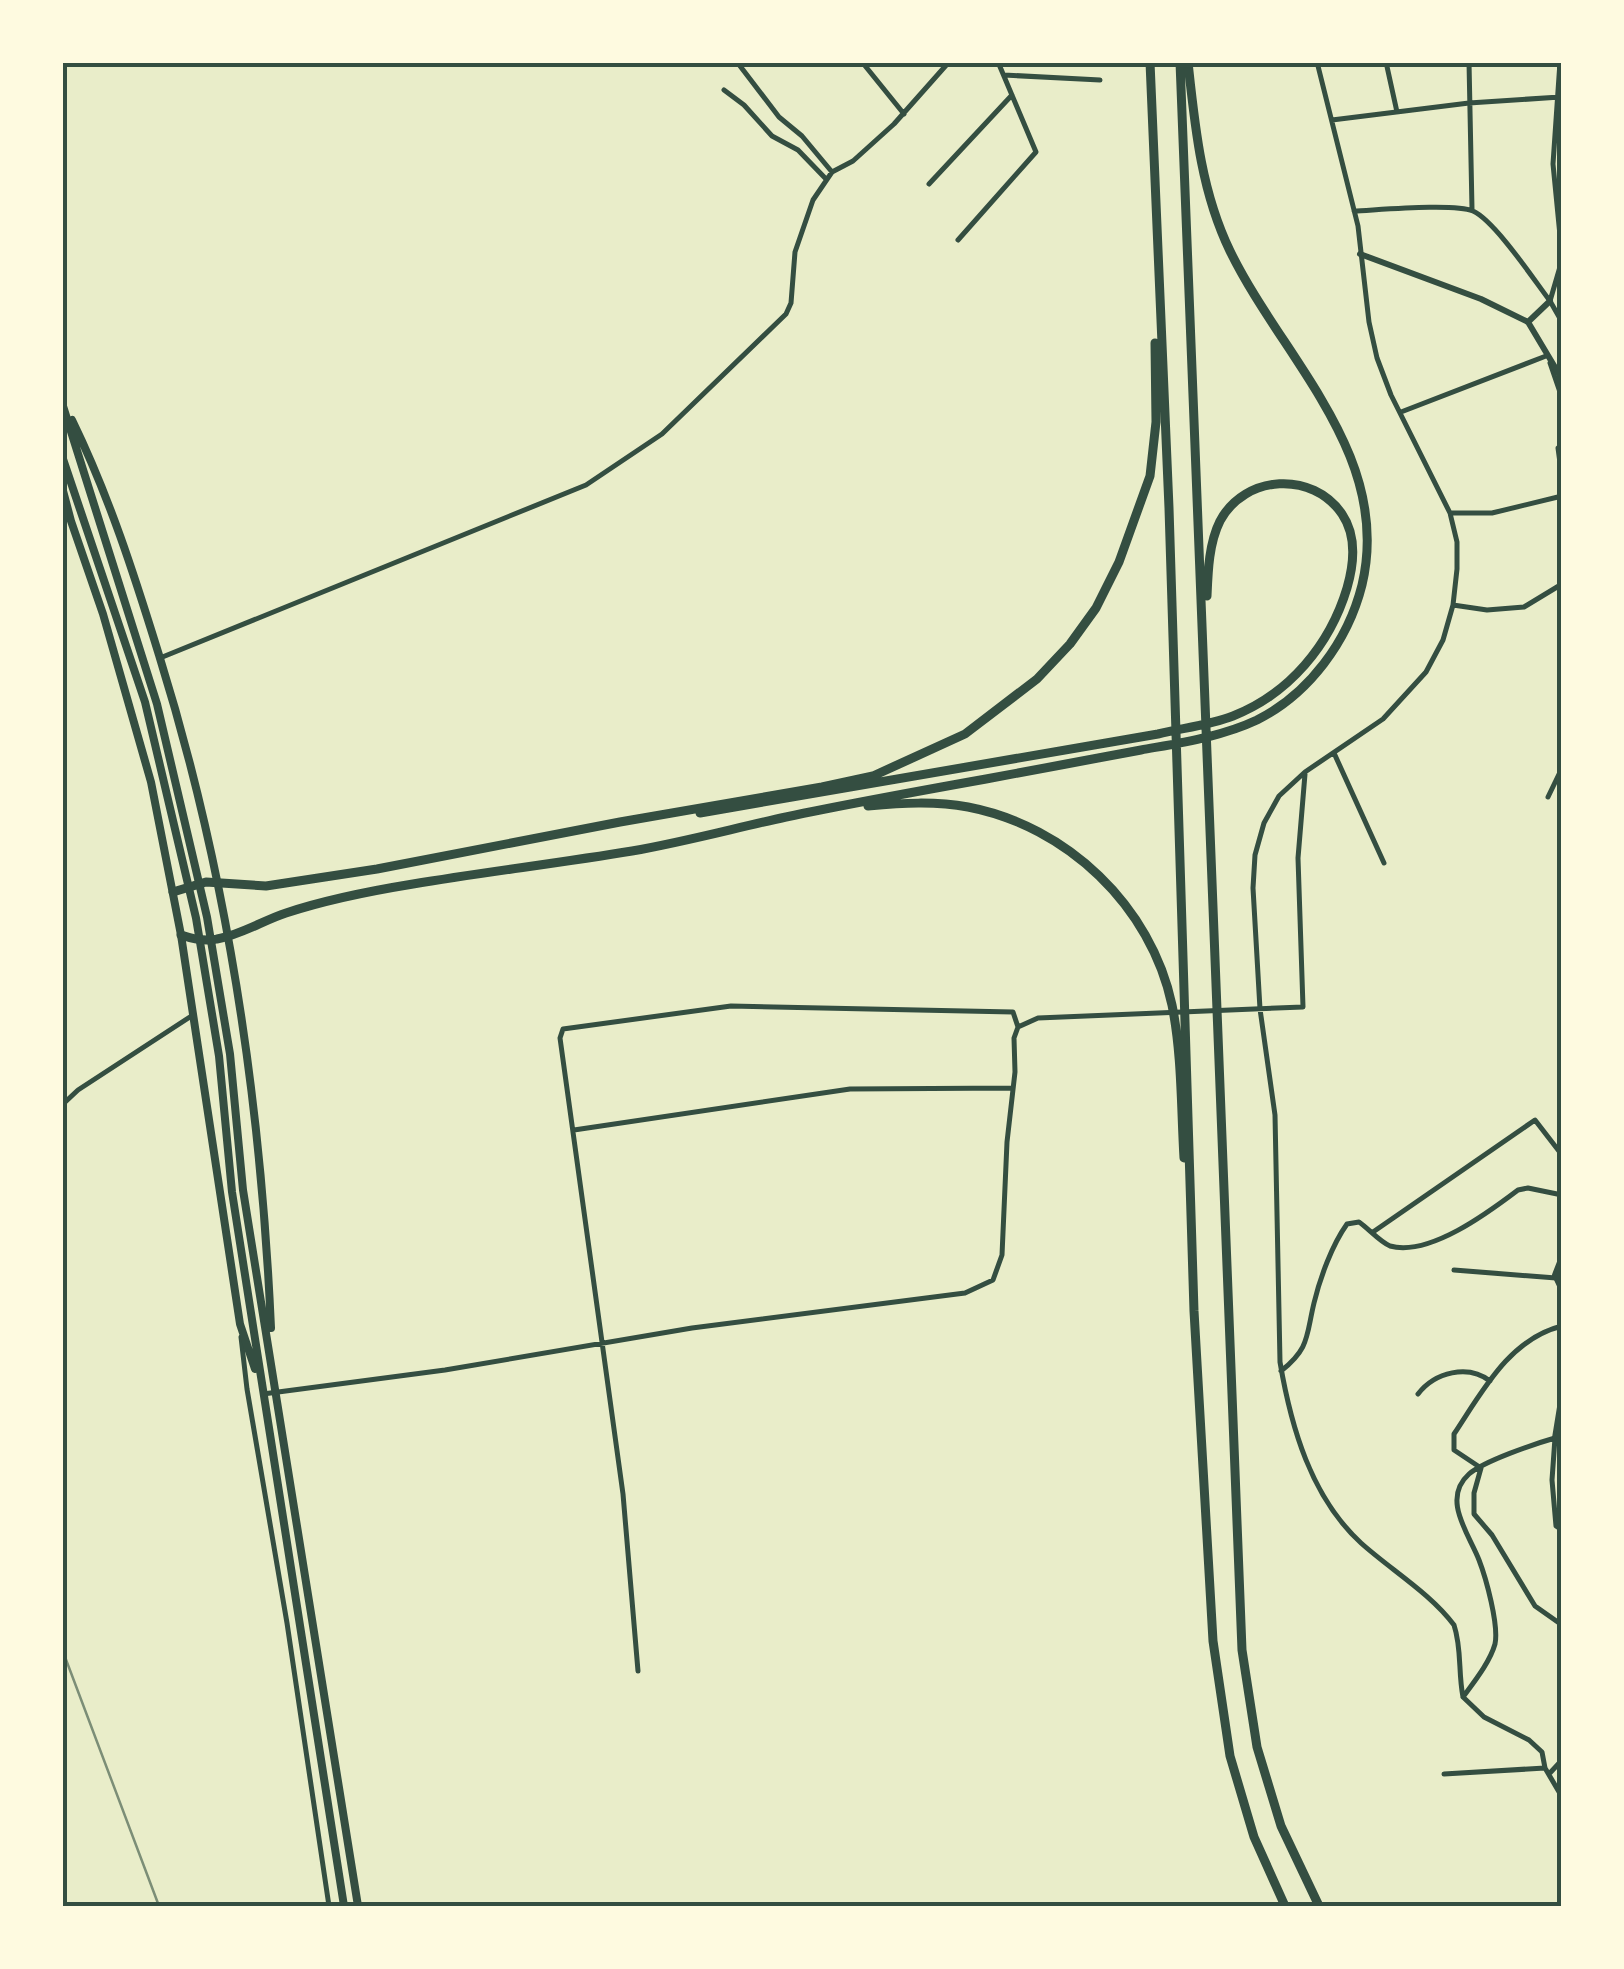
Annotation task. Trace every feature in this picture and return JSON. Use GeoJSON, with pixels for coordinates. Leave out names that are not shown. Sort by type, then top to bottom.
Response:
{"type":"FeatureCollection","features":[{"type":"Feature","properties":{"kind":"highway"},"geometry":{"type":"LineString","coordinates":[[1150,62],[1169,508],[1193,1281]]}},
{"type":"Feature","properties":{"kind":"highway"},"geometry":{"type":"LineString","coordinates":[[1184,62],[1216,1023],[1242,1650],[1257,1747],[1281,1826],[1318,1906]]}},
{"type":"Feature","properties":{"kind":"highway"},"geometry":{"type":"LineString","coordinates":[[182,934],[196,940],[216,940],[318,902],[491,871],[634,851],[1232,730],[1288,700],[1336,648],[1362,586],[1368,549],[1366,512],[1359,480],[1327,409],[1249,288],[1210,204],[1184,62]]}},
{"type":"Feature","properties":{"kind":"highway"},"geometry":{"type":"LineString","coordinates":[[173,892],[206,882],[266,886],[377,870],[873,776],[965,734],[1037,680],[1096,608],[1119,562],[1150,476],[1156,422],[1154,185]]}},
{"type":"Feature","properties":{"kind":"highway"},"geometry":{"type":"LineString","coordinates":[[62,402],[101,479],[160,658],[230,935],[269,1254],[276,1394],[358,1906]]}},
{"type":"Feature","properties":{"kind":"highway"},"geometry":{"type":"LineString","coordinates":[[62,402],[157,704],[207,917],[230,1054],[244,1190],[275,1372]]}},
{"type":"Feature","properties":{"kind":"highway"},"geometry":{"type":"LineString","coordinates":[[62,456],[124,632],[164,778],[196,918],[219,1056],[232,1192],[344,1906]]}},
{"type":"Feature","properties":{"kind":"highway"},"geometry":{"type":"LineString","coordinates":[[638,818],[725,811],[1158,734],[1230,717],[1280,689],[1305,666],[1340,610],[1352,561],[1352,542],[1341,512],[1328,499],[1298,484],[1280,483],[1246,494],[1220,521],[1212,545],[1204,669]]}},
{"type":"Feature","properties":{"kind":"highway"},"geometry":{"type":"LineString","coordinates":[[62,487],[136,727],[173,892],[240,1324],[263,1394]]}},
{"type":"Feature","properties":{"kind":"highway"},"geometry":{"type":"LineString","coordinates":[[786,818],[868,806],[936,804],[1000,816],[1030,828],[1081,858],[1123,902],[1158,960],[1174,1023],[1193,1281],[1212,1641],[1230,1756],[1254,1837],[1285,1906]]}},
{"type":"Feature","properties":{"kind":"street"},"geometry":{"type":"LineString","coordinates":[[737,62],[778,117],[802,136],[832,172]]}},
{"type":"Feature","properties":{"kind":"street"},"geometry":{"type":"LineString","coordinates":[[862,62],[904,114]]}},
{"type":"Feature","properties":{"kind":"street"},"geometry":{"type":"LineString","coordinates":[[160,658],[571,492],[662,434],[786,314],[796,252],[813,200],[832,172],[844,168],[869,148],[949,62]]}},
{"type":"Feature","properties":{"kind":"street"},"geometry":{"type":"LineString","coordinates":[[958,240],[1036,152],[998,62]]}},
{"type":"Feature","properties":{"kind":"street"},"geometry":{"type":"LineString","coordinates":[[1318,62],[1354,211],[1369,322],[1378,358],[1450,513],[1457,542],[1452,604],[1442,640],[1426,672],[1383,719],[1305,772],[1279,796],[1264,823],[1256,854],[1253,888],[1260,1008],[1274,1115],[1284,1390],[1317,1489],[1336,1517],[1454,1626],[1461,1648],[1458,1680],[1463,1697],[1484,1717],[1530,1740],[1542,1752],[1547,1771],[1562,1797]]}},
{"type":"Feature","properties":{"kind":"street"},"geometry":{"type":"LineString","coordinates":[[1386,62],[1397,112]]}},
{"type":"Feature","properties":{"kind":"street"},"geometry":{"type":"LineString","coordinates":[[1469,62],[1472,211]]}},
{"type":"Feature","properties":{"kind":"street"},"geometry":{"type":"LineString","coordinates":[[1528,322],[1550,301],[1562,258],[1553,164],[1560,62]]}},
{"type":"Feature","properties":{"kind":"street"},"geometry":{"type":"LineString","coordinates":[[1004,75],[1100,80]]}},
{"type":"Feature","properties":{"kind":"street"},"geometry":{"type":"LineString","coordinates":[[724,90],[744,105],[772,136],[798,150],[827,180]]}},
{"type":"Feature","properties":{"kind":"street"},"geometry":{"type":"LineString","coordinates":[[929,184],[1012,94]]}},
{"type":"Feature","properties":{"kind":"street"},"geometry":{"type":"LineString","coordinates":[[1332,120],[1469,103],[1560,97]]}},
{"type":"Feature","properties":{"kind":"street"},"geometry":{"type":"LineString","coordinates":[[1354,211],[1472,211],[1496,231],[1562,322]]}},
{"type":"Feature","properties":{"kind":"street"},"geometry":{"type":"LineString","coordinates":[[1360,254],[1482,298],[1528,322],[1562,398]]}},
{"type":"Feature","properties":{"kind":"street"},"geometry":{"type":"LineString","coordinates":[[1401,412],[1548,360]]}},
{"type":"Feature","properties":{"kind":"street"},"geometry":{"type":"LineString","coordinates":[[1548,360],[1562,379]]}},
{"type":"Feature","properties":{"kind":"street"},"geometry":{"type":"LineString","coordinates":[[1562,445],[1558,448],[1562,478]]}},
{"type":"Feature","properties":{"kind":"street"},"geometry":{"type":"LineString","coordinates":[[1450,513],[1492,513],[1562,496]]}},
{"type":"Feature","properties":{"kind":"street"},"geometry":{"type":"LineString","coordinates":[[1452,604],[1486,610],[1524,607],[1562,584]]}},
{"type":"Feature","properties":{"kind":"street"},"geometry":{"type":"LineString","coordinates":[[1334,752],[1384,863]]}},
{"type":"Feature","properties":{"kind":"street"},"geometry":{"type":"LineString","coordinates":[[1548,797],[1562,768]]}},
{"type":"Feature","properties":{"kind":"street"},"geometry":{"type":"LineString","coordinates":[[1018,1028],[1038,1018],[1303,1006],[1298,858],[1305,772]]}},
{"type":"Feature","properties":{"kind":"street"},"geometry":{"type":"LineString","coordinates":[[263,1394],[276,1394],[600,1343],[692,1328],[966,1293],[983,1287],[993,1280],[1002,1255],[1014,1038],[1018,1028],[1013,1012],[731,1006],[563,1029],[560,1038],[574,1130],[600,1343],[622,1494],[638,1671]]}},
{"type":"Feature","properties":{"kind":"street"},"geometry":{"type":"LineString","coordinates":[[62,1106],[78,1090],[192,1015]]}},
{"type":"Feature","properties":{"kind":"street"},"geometry":{"type":"LineString","coordinates":[[574,1130],[850,1089],[1014,1088]]}},
{"type":"Feature","properties":{"kind":"street"},"geometry":{"type":"LineString","coordinates":[[1373,1232],[1534,1120],[1562,1155]]}},
{"type":"Feature","properties":{"kind":"street"},"geometry":{"type":"LineString","coordinates":[[1282,1371],[1298,1357],[1309,1337],[1314,1303],[1347,1224],[1359,1222],[1386,1244],[1396,1247],[1422,1243],[1464,1228],[1518,1190],[1528,1188],[1562,1195]]}},
{"type":"Feature","properties":{"kind":"street"},"geometry":{"type":"LineString","coordinates":[[1562,1257],[1556,1278],[1562,1290]]}},
{"type":"Feature","properties":{"kind":"street"},"geometry":{"type":"LineString","coordinates":[[1454,1270],[1556,1278]]}},
{"type":"Feature","properties":{"kind":"street"},"geometry":{"type":"LineString","coordinates":[[240,1324],[329,1906]]}},
{"type":"Feature","properties":{"kind":"street"},"geometry":{"type":"LineString","coordinates":[[1481,1468],[1454,1450],[1454,1434],[1516,1349],[1543,1330],[1562,1326]]}},
{"type":"Feature","properties":{"kind":"street"},"geometry":{"type":"LineString","coordinates":[[1418,1394],[1439,1376],[1458,1372],[1478,1372],[1490,1380]]}},
{"type":"Feature","properties":{"kind":"street"},"geometry":{"type":"LineString","coordinates":[[1562,1394],[1555,1438],[1553,1502],[1556,1526],[1562,1530]]}},
{"type":"Feature","properties":{"kind":"street"},"geometry":{"type":"LineString","coordinates":[[1463,1697],[1486,1662],[1496,1637],[1482,1571],[1459,1518],[1457,1497],[1461,1484],[1470,1472],[1555,1438]]}},
{"type":"Feature","properties":{"kind":"street"},"geometry":{"type":"LineString","coordinates":[[1481,1468],[1474,1493],[1474,1514],[1492,1535],[1535,1606],[1562,1626]]}},
{"type":"Feature","properties":{"kind":"street"},"geometry":{"type":"LineString","coordinates":[[1444,1774],[1547,1771],[1562,1760]]}},
{"type":"Feature","properties":{"kind":"railway"},"geometry":{"type":"LineString","coordinates":[[62,1649],[159,1906]]}}]}
